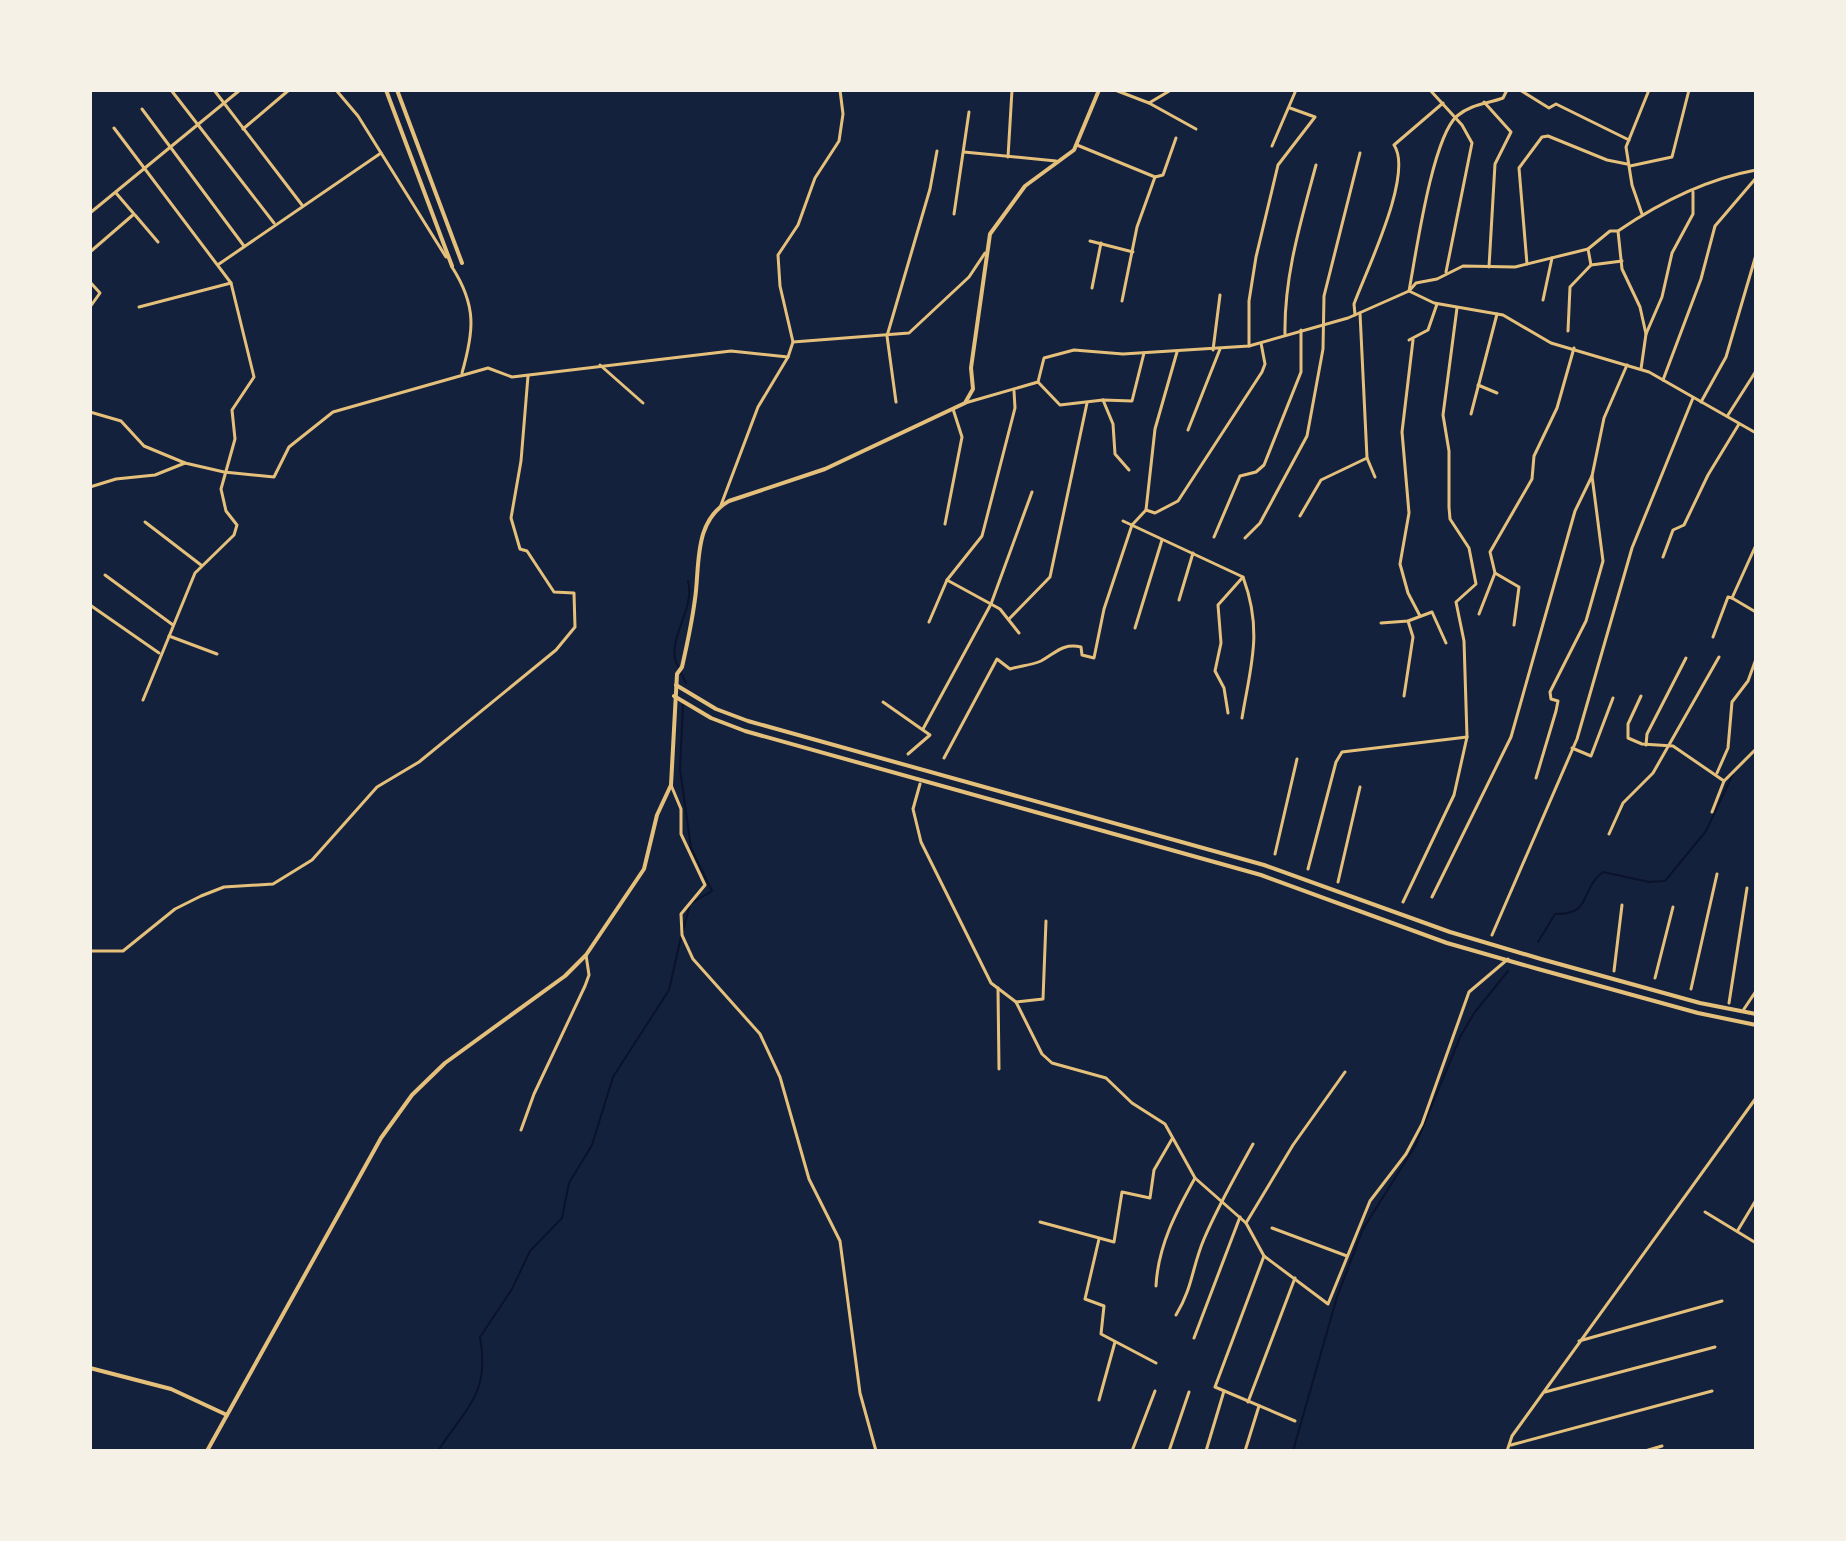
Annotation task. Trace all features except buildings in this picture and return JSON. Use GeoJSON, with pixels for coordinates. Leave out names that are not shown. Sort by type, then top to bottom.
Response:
{"type":"FeatureCollection","features":[{"type":"Feature","properties":{"kind":"main road"},"geometry":{"type":"LineString","coordinates":[[386,90],[452,266]]}},
{"type":"Feature","properties":{"kind":"main road"},"geometry":{"type":"LineString","coordinates":[[397,90],[462,263]]}},
{"type":"Feature","properties":{"kind":"main road"},"geometry":{"type":"LineString","coordinates":[[207,1451],[381,1138],[412,1095],[445,1063],[565,976],[586,955],[644,869],[657,815],[671,785],[674,696],[696,596],[699,546],[721,505],[825,469],[965,403],[973,389],[971,368],[990,234],[1025,186],[1059,162],[1076,145],[1099,90]]}},
{"type":"Feature","properties":{"kind":"main road"},"geometry":{"type":"LineString","coordinates":[[676,685],[716,709],[748,721],[1264,865],[1450,932],[1556,963],[1700,1003],[1756,1014]]}},
{"type":"Feature","properties":{"kind":"main road"},"geometry":{"type":"LineString","coordinates":[[674,696],[711,718],[745,731],[1261,875],[1447,943],[1629,996],[1756,1025]]}},
{"type":"Feature","properties":{"kind":"main road"},"geometry":{"type":"LineString","coordinates":[[90,1368],[171,1389],[227,1415]]}},
{"type":"Feature","properties":{"kind":"street"},"geometry":{"type":"LineString","coordinates":[[171,90],[275,224]]}},
{"type":"Feature","properties":{"kind":"street"},"geometry":{"type":"LineString","coordinates":[[214,90],[302,205]]}},
{"type":"Feature","properties":{"kind":"street"},"geometry":{"type":"LineString","coordinates":[[90,213],[240,90]]}},
{"type":"Feature","properties":{"kind":"street"},"geometry":{"type":"LineString","coordinates":[[243,129],[289,90]]}},
{"type":"Feature","properties":{"kind":"street"},"geometry":{"type":"LineString","coordinates":[[336,90],[382,153],[460,280],[473,319],[473,334],[462,374]]}},
{"type":"Feature","properties":{"kind":"street"},"geometry":{"type":"LineString","coordinates":[[721,505],[758,407],[788,357],[793,342],[780,286],[778,255],[798,225],[815,178],[839,141],[843,114],[840,90]]}},
{"type":"Feature","properties":{"kind":"street"},"geometry":{"type":"LineString","coordinates":[[1008,157],[1012,90]]}},
{"type":"Feature","properties":{"kind":"street"},"geometry":{"type":"LineString","coordinates":[[1115,90],[1149,103],[1196,129]]}},
{"type":"Feature","properties":{"kind":"street"},"geometry":{"type":"LineString","coordinates":[[1149,103],[1171,90]]}},
{"type":"Feature","properties":{"kind":"street"},"geometry":{"type":"LineString","coordinates":[[1272,146],[1296,90]]}},
{"type":"Feature","properties":{"kind":"street"},"geometry":{"type":"LineString","coordinates":[[1430,90],[1472,143],[1446,274]]}},
{"type":"Feature","properties":{"kind":"street"},"geometry":{"type":"LineString","coordinates":[[1409,291],[1438,154],[1454,118],[1484,102],[1503,98],[1507,90]]}},
{"type":"Feature","properties":{"kind":"street"},"geometry":{"type":"LineString","coordinates":[[1520,90],[1549,108],[1556,104],[1629,140]]}},
{"type":"Feature","properties":{"kind":"street"},"geometry":{"type":"LineString","coordinates":[[1642,214],[1628,165],[1629,140],[1649,90]]}},
{"type":"Feature","properties":{"kind":"street"},"geometry":{"type":"LineString","coordinates":[[1527,264],[1519,168],[1542,137],[1548,136],[1607,160],[1628,165],[1672,157],[1689,90]]}},
{"type":"Feature","properties":{"kind":"street"},"geometry":{"type":"LineString","coordinates":[[1484,102],[1511,132],[1495,164],[1489,267]]}},
{"type":"Feature","properties":{"kind":"street"},"geometry":{"type":"LineString","coordinates":[[1375,477],[1367,458],[1354,304],[1387,224],[1400,158],[1394,145],[1443,103]]}},
{"type":"Feature","properties":{"kind":"street"},"geometry":{"type":"LineString","coordinates":[[1249,346],[1253,272],[1278,165],[1315,117],[1290,108]]}},
{"type":"Feature","properties":{"kind":"street"},"geometry":{"type":"LineString","coordinates":[[142,109],[244,246]]}},
{"type":"Feature","properties":{"kind":"street"},"geometry":{"type":"LineString","coordinates":[[954,214],[969,112]]}},
{"type":"Feature","properties":{"kind":"street"},"geometry":{"type":"LineString","coordinates":[[114,128],[231,283],[254,377],[232,410],[235,439],[221,489],[226,511],[237,525],[234,535],[201,565],[160,654],[143,700]]}},
{"type":"Feature","properties":{"kind":"street"},"geometry":{"type":"LineString","coordinates":[[1076,145],[1155,177],[1163,175],[1176,138]]}},
{"type":"Feature","properties":{"kind":"street"},"geometry":{"type":"LineString","coordinates":[[896,402],[887,336],[930,189],[937,151]]}},
{"type":"Feature","properties":{"kind":"street"},"geometry":{"type":"LineString","coordinates":[[964,152],[1059,162]]}},
{"type":"Feature","properties":{"kind":"street"},"geometry":{"type":"LineString","coordinates":[[219,264],[382,153]]}},
{"type":"Feature","properties":{"kind":"street"},"geometry":{"type":"LineString","coordinates":[[1245,538],[1260,523],[1307,436],[1325,326],[1324,296],[1360,153]]}},
{"type":"Feature","properties":{"kind":"street"},"geometry":{"type":"LineString","coordinates":[[1285,334],[1284,300],[1290,264],[1316,165]]}},
{"type":"Feature","properties":{"kind":"street"},"geometry":{"type":"LineString","coordinates":[[1038,382],[1044,358],[1053,354],[1074,350],[1144,353],[1249,346],[1285,334],[1325,326],[1409,291],[1416,283],[1463,266],[1527,264],[1588,249],[1610,231],[1618,231],[1642,214],[1756,170]]}},
{"type":"Feature","properties":{"kind":"street"},"geometry":{"type":"LineString","coordinates":[[1663,380],[1701,279],[1715,226],[1756,178],[1745,172]]}},
{"type":"Feature","properties":{"kind":"street"},"geometry":{"type":"LineString","coordinates":[[1122,301],[1137,227],[1155,177]]}},
{"type":"Feature","properties":{"kind":"street"},"geometry":{"type":"LineString","coordinates":[[1641,369],[1646,334],[1662,297],[1672,253],[1693,214],[1693,192]]}},
{"type":"Feature","properties":{"kind":"street"},"geometry":{"type":"LineString","coordinates":[[116,193],[158,242]]}},
{"type":"Feature","properties":{"kind":"street"},"geometry":{"type":"LineString","coordinates":[[90,252],[134,214]]}},
{"type":"Feature","properties":{"kind":"street"},"geometry":{"type":"LineString","coordinates":[[1618,231],[1622,261],[1646,334]]}},
{"type":"Feature","properties":{"kind":"street"},"geometry":{"type":"LineString","coordinates":[[1090,241],[1133,252]]}},
{"type":"Feature","properties":{"kind":"street"},"geometry":{"type":"LineString","coordinates":[[1092,288],[1101,243]]}},
{"type":"Feature","properties":{"kind":"street"},"geometry":{"type":"LineString","coordinates":[[1588,249],[1591,265]]}},
{"type":"Feature","properties":{"kind":"street"},"geometry":{"type":"LineString","coordinates":[[793,342],[909,333],[969,277],[985,253]]}},
{"type":"Feature","properties":{"kind":"street"},"geometry":{"type":"LineString","coordinates":[[1701,402],[1726,357],[1756,255]]}},
{"type":"Feature","properties":{"kind":"street"},"geometry":{"type":"LineString","coordinates":[[1543,300],[1552,258]]}},
{"type":"Feature","properties":{"kind":"street"},"geometry":{"type":"LineString","coordinates":[[1568,331],[1570,287],[1591,265],[1622,261]]}},
{"type":"Feature","properties":{"kind":"street"},"geometry":{"type":"LineString","coordinates":[[90,282],[100,293],[90,307]]}},
{"type":"Feature","properties":{"kind":"street"},"geometry":{"type":"LineString","coordinates":[[139,307],[231,283]]}},
{"type":"Feature","properties":{"kind":"street"},"geometry":{"type":"LineString","coordinates":[[1409,291],[1437,304],[1497,314],[1551,343],[1641,369],[1756,433]]}},
{"type":"Feature","properties":{"kind":"street"},"geometry":{"type":"LineString","coordinates":[[1213,350],[1220,295]]}},
{"type":"Feature","properties":{"kind":"street"},"geometry":{"type":"LineString","coordinates":[[1420,616],[1404,585],[1400,564],[1409,513],[1402,432],[1411,340],[1428,330],[1437,304]]}},
{"type":"Feature","properties":{"kind":"street"},"geometry":{"type":"LineString","coordinates":[[1403,902],[1454,795],[1467,737],[1464,641],[1456,602],[1476,584],[1476,576],[1469,548],[1450,519],[1449,451],[1443,415],[1457,308]]}},
{"type":"Feature","properties":{"kind":"street"},"geometry":{"type":"LineString","coordinates":[[1471,414],[1497,314]]}},
{"type":"Feature","properties":{"kind":"street"},"geometry":{"type":"LineString","coordinates":[[1214,537],[1240,476],[1256,472],[1264,465],[1292,403],[1301,372],[1301,330]]}},
{"type":"Feature","properties":{"kind":"street"},"geometry":{"type":"LineString","coordinates":[[1146,510],[1155,513],[1173,506],[1192,482],[1262,372],[1265,364],[1261,343]]}},
{"type":"Feature","properties":{"kind":"street"},"geometry":{"type":"LineString","coordinates":[[1479,614],[1495,573],[1490,552],[1532,479],[1534,456],[1557,408],[1574,348]]}},
{"type":"Feature","properties":{"kind":"street"},"geometry":{"type":"LineString","coordinates":[[1188,430],[1220,349]]}},
{"type":"Feature","properties":{"kind":"street"},"geometry":{"type":"LineString","coordinates":[[90,412],[121,421],[144,446],[185,463],[224,472],[274,477],[289,447],[333,412],[462,374],[488,368],[512,377],[528,376],[731,351],[788,357]]}},
{"type":"Feature","properties":{"kind":"street"},"geometry":{"type":"LineString","coordinates":[[944,758],[997,659],[1010,669],[1044,660],[1063,646],[1081,647],[1082,655],[1094,658],[1104,609],[1132,525],[1146,510],[1155,429],[1177,352]]}},
{"type":"Feature","properties":{"kind":"street"},"geometry":{"type":"LineString","coordinates":[[1038,382],[1060,405],[1103,400],[1132,401],[1144,353]]}},
{"type":"Feature","properties":{"kind":"street"},"geometry":{"type":"LineString","coordinates":[[600,365],[643,403]]}},
{"type":"Feature","properties":{"kind":"street"},"geometry":{"type":"LineString","coordinates":[[1432,897],[1511,737],[1575,511],[1592,476],[1604,418],[1627,365]]}},
{"type":"Feature","properties":{"kind":"street"},"geometry":{"type":"LineString","coordinates":[[1727,416],[1756,371]]}},
{"type":"Feature","properties":{"kind":"street"},"geometry":{"type":"LineString","coordinates":[[90,951],[123,951],[175,909],[201,896],[224,887],[273,884],[312,860],[377,787],[419,762],[556,650],[575,627],[574,593],[554,592],[527,551],[520,549],[511,518],[521,461],[528,376]]}},
{"type":"Feature","properties":{"kind":"street"},"geometry":{"type":"LineString","coordinates":[[965,403],[1038,382]]}},
{"type":"Feature","properties":{"kind":"street"},"geometry":{"type":"LineString","coordinates":[[1478,385],[1497,393]]}},
{"type":"Feature","properties":{"kind":"street"},"geometry":{"type":"LineString","coordinates":[[929,622],[947,580],[982,536],[1015,408],[1014,391]]}},
{"type":"Feature","properties":{"kind":"street"},"geometry":{"type":"LineString","coordinates":[[1492,935],[1572,748],[1611,631],[1632,548],[1693,398]]}},
{"type":"Feature","properties":{"kind":"street"},"geometry":{"type":"LineString","coordinates":[[1103,400],[1113,424],[1115,454],[1129,470]]}},
{"type":"Feature","properties":{"kind":"street"},"geometry":{"type":"LineString","coordinates":[[1009,619],[1050,577],[1087,403]]}},
{"type":"Feature","properties":{"kind":"street"},"geometry":{"type":"LineString","coordinates":[[945,524],[962,437],[953,409]]}},
{"type":"Feature","properties":{"kind":"street"},"geometry":{"type":"LineString","coordinates":[[1663,557],[1673,530],[1684,525],[1708,475],[1739,424]]}},
{"type":"Feature","properties":{"kind":"street"},"geometry":{"type":"LineString","coordinates":[[1300,516],[1321,480],[1367,458]]}},
{"type":"Feature","properties":{"kind":"street"},"geometry":{"type":"LineString","coordinates":[[90,487],[116,479],[155,475],[185,463]]}},
{"type":"Feature","properties":{"kind":"street"},"geometry":{"type":"LineString","coordinates":[[1536,778],[1558,701],[1551,699],[1550,692],[1586,621],[1603,561],[1592,476]]}},
{"type":"Feature","properties":{"kind":"street"},"geometry":{"type":"LineString","coordinates":[[923,729],[991,604],[1032,492]]}},
{"type":"Feature","properties":{"kind":"street"},"geometry":{"type":"LineString","coordinates":[[1123,521],[1243,577],[1254,607],[1256,638],[1242,718]]}},
{"type":"Feature","properties":{"kind":"street"},"geometry":{"type":"LineString","coordinates":[[145,522],[201,565]]}},
{"type":"Feature","properties":{"kind":"street"},"geometry":{"type":"LineString","coordinates":[[1135,628],[1162,540]]}},
{"type":"Feature","properties":{"kind":"street"},"geometry":{"type":"LineString","coordinates":[[1732,598],[1756,545]]}},
{"type":"Feature","properties":{"kind":"street"},"geometry":{"type":"LineString","coordinates":[[1179,600],[1193,553]]}},
{"type":"Feature","properties":{"kind":"street"},"geometry":{"type":"LineString","coordinates":[[1495,573],[1519,587],[1514,625]]}},
{"type":"Feature","properties":{"kind":"street"},"geometry":{"type":"LineString","coordinates":[[105,575],[173,625]]}},
{"type":"Feature","properties":{"kind":"street"},"geometry":{"type":"LineString","coordinates":[[1228,713],[1224,688],[1215,671],[1221,643],[1218,605],[1243,577]]}},
{"type":"Feature","properties":{"kind":"street"},"geometry":{"type":"LineString","coordinates":[[947,580],[991,604],[1009,619],[1019,633]]}},
{"type":"Feature","properties":{"kind":"street"},"geometry":{"type":"LineString","coordinates":[[1713,637],[1728,597],[1754,611]]}},
{"type":"Feature","properties":{"kind":"street"},"geometry":{"type":"LineString","coordinates":[[90,605],[160,654]]}},
{"type":"Feature","properties":{"kind":"street"},"geometry":{"type":"LineString","coordinates":[[1381,623],[1408,621],[1435,614],[1446,643]]}},
{"type":"Feature","properties":{"kind":"street"},"geometry":{"type":"LineString","coordinates":[[1404,696],[1413,637],[1408,621]]}},
{"type":"Feature","properties":{"kind":"street"},"geometry":{"type":"LineString","coordinates":[[169,636],[217,654]]}},
{"type":"Feature","properties":{"kind":"street"},"geometry":{"type":"LineString","coordinates":[[1609,834],[1623,803],[1653,773],[1719,657]]}},
{"type":"Feature","properties":{"kind":"street"},"geometry":{"type":"LineString","coordinates":[[1646,745],[1647,734],[1686,658]]}},
{"type":"Feature","properties":{"kind":"street"},"geometry":{"type":"LineString","coordinates":[[1717,774],[1728,748],[1732,702],[1748,681],[1756,659]]}},
{"type":"Feature","properties":{"kind":"street"},"geometry":{"type":"LineString","coordinates":[[1641,696],[1633,709],[1627,735],[1646,745],[1670,744],[1724,781]]}},
{"type":"Feature","properties":{"kind":"street"},"geometry":{"type":"LineString","coordinates":[[1572,748],[1591,756],[1613,698]]}},
{"type":"Feature","properties":{"kind":"street"},"geometry":{"type":"LineString","coordinates":[[883,702],[930,735],[908,754]]}},
{"type":"Feature","properties":{"kind":"street"},"geometry":{"type":"LineString","coordinates":[[1308,869],[1336,762],[1342,752],[1467,737]]}},
{"type":"Feature","properties":{"kind":"street"},"geometry":{"type":"LineString","coordinates":[[1712,812],[1724,781],[1756,749]]}},
{"type":"Feature","properties":{"kind":"street"},"geometry":{"type":"LineString","coordinates":[[1275,854],[1297,759]]}},
{"type":"Feature","properties":{"kind":"street"},"geometry":{"type":"LineString","coordinates":[[920,784],[913,809],[921,842],[959,924],[991,983],[1016,1002],[1042,1054],[1052,1063],[1106,1078],[1116,1084],[1132,1103],[1165,1124],[1195,1178],[1246,1223],[1264,1256],[1328,1304],[1370,1201],[1406,1154],[1422,1124],[1469,992],[1508,959]]}},
{"type":"Feature","properties":{"kind":"street"},"geometry":{"type":"LineString","coordinates":[[671,785],[681,809],[681,834],[705,885],[681,914],[682,935],[693,959],[760,1034],[780,1077],[809,1179],[840,1241],[860,1393],[876,1451]]}},
{"type":"Feature","properties":{"kind":"street"},"geometry":{"type":"LineString","coordinates":[[1338,882],[1360,787]]}},
{"type":"Feature","properties":{"kind":"street"},"geometry":{"type":"LineString","coordinates":[[1691,989],[1717,874]]}},
{"type":"Feature","properties":{"kind":"street"},"geometry":{"type":"LineString","coordinates":[[1729,1003],[1747,888]]}},
{"type":"Feature","properties":{"kind":"street"},"geometry":{"type":"LineString","coordinates":[[1614,971],[1622,905]]}},
{"type":"Feature","properties":{"kind":"street"},"geometry":{"type":"LineString","coordinates":[[1655,978],[1673,907]]}},
{"type":"Feature","properties":{"kind":"street"},"geometry":{"type":"LineString","coordinates":[[1016,1002],[1043,999],[1046,921]]}},
{"type":"Feature","properties":{"kind":"street"},"geometry":{"type":"LineString","coordinates":[[521,1130],[534,1094],[585,986],[589,975],[586,955]]}},
{"type":"Feature","properties":{"kind":"street"},"geometry":{"type":"LineString","coordinates":[[998,988],[999,1069]]}},
{"type":"Feature","properties":{"kind":"street"},"geometry":{"type":"LineString","coordinates":[[1744,1009],[1756,991]]}},
{"type":"Feature","properties":{"kind":"street"},"geometry":{"type":"LineString","coordinates":[[1246,1223],[1293,1145],[1345,1072]]}},
{"type":"Feature","properties":{"kind":"street"},"geometry":{"type":"LineString","coordinates":[[1507,1451],[1579,1341],[1756,1098]]}},
{"type":"Feature","properties":{"kind":"street"},"geometry":{"type":"LineString","coordinates":[[1040,1222],[1114,1242],[1122,1192],[1150,1198],[1154,1170],[1172,1139]]}},
{"type":"Feature","properties":{"kind":"street"},"geometry":{"type":"LineString","coordinates":[[1176,1315],[1190,1291],[1199,1252],[1220,1202],[1253,1144]]}},
{"type":"Feature","properties":{"kind":"street"},"geometry":{"type":"LineString","coordinates":[[1156,1286],[1161,1254],[1173,1218],[1195,1178]]}},
{"type":"Feature","properties":{"kind":"street"},"geometry":{"type":"LineString","coordinates":[[1738,1230],[1756,1200]]}},
{"type":"Feature","properties":{"kind":"street"},"geometry":{"type":"LineString","coordinates":[[1705,1212],[1756,1243]]}},
{"type":"Feature","properties":{"kind":"street"},"geometry":{"type":"LineString","coordinates":[[1194,1338],[1240,1217]]}},
{"type":"Feature","properties":{"kind":"street"},"geometry":{"type":"LineString","coordinates":[[1272,1228],[1347,1256]]}},
{"type":"Feature","properties":{"kind":"street"},"geometry":{"type":"LineString","coordinates":[[1099,1239],[1085,1299],[1104,1306],[1101,1334],[1156,1363]]}},
{"type":"Feature","properties":{"kind":"street"},"geometry":{"type":"LineString","coordinates":[[1264,1256],[1215,1387],[1295,1421]]}},
{"type":"Feature","properties":{"kind":"street"},"geometry":{"type":"LineString","coordinates":[[1248,1402],[1295,1278]]}},
{"type":"Feature","properties":{"kind":"street"},"geometry":{"type":"LineString","coordinates":[[1579,1341],[1722,1301]]}},
{"type":"Feature","properties":{"kind":"street"},"geometry":{"type":"LineString","coordinates":[[1099,1400],[1116,1342]]}},
{"type":"Feature","properties":{"kind":"street"},"geometry":{"type":"LineString","coordinates":[[1543,1393],[1715,1347]]}},
{"type":"Feature","properties":{"kind":"street"},"geometry":{"type":"LineString","coordinates":[[1132,1451],[1155,1391]]}},
{"type":"Feature","properties":{"kind":"street"},"geometry":{"type":"LineString","coordinates":[[1206,1451],[1224,1391]]}},
{"type":"Feature","properties":{"kind":"street"},"geometry":{"type":"LineString","coordinates":[[1509,1446],[1712,1391]]}},
{"type":"Feature","properties":{"kind":"street"},"geometry":{"type":"LineString","coordinates":[[1169,1451],[1189,1392]]}},
{"type":"Feature","properties":{"kind":"street"},"geometry":{"type":"LineString","coordinates":[[1245,1451],[1259,1406]]}},
{"type":"Feature","properties":{"kind":"street"},"geometry":{"type":"LineString","coordinates":[[1645,1451],[1662,1446]]}},
{"type":"Feature","properties":{"kind":"waterway"},"geometry":{"type":"LineString","coordinates":[[678,667],[675,646],[688,603],[688,581]]}},
{"type":"Feature","properties":{"kind":"waterway"},"geometry":{"type":"LineString","coordinates":[[681,673],[686,683]]}},
{"type":"Feature","properties":{"kind":"waterway"},"geometry":{"type":"LineString","coordinates":[[683,705],[680,769],[691,848],[712,891],[690,904],[683,931]]}},
{"type":"Feature","properties":{"kind":"waterway"},"geometry":{"type":"LineString","coordinates":[[1538,942],[1555,914],[1567,913],[1581,906],[1591,886],[1603,872],[1649,882],[1665,881],[1706,831],[1733,774]]}},
{"type":"Feature","properties":{"kind":"waterway"},"geometry":{"type":"LineString","coordinates":[[438,1451],[467,1410],[479,1386],[482,1373],[480,1337],[512,1289],[530,1251],[562,1218],[569,1183],[592,1145],[613,1077],[669,990],[681,937]]}},
{"type":"Feature","properties":{"kind":"waterway"},"geometry":{"type":"LineString","coordinates":[[1293,1451],[1337,1297],[1363,1229],[1415,1146],[1461,1035],[1508,971]]}}]}
